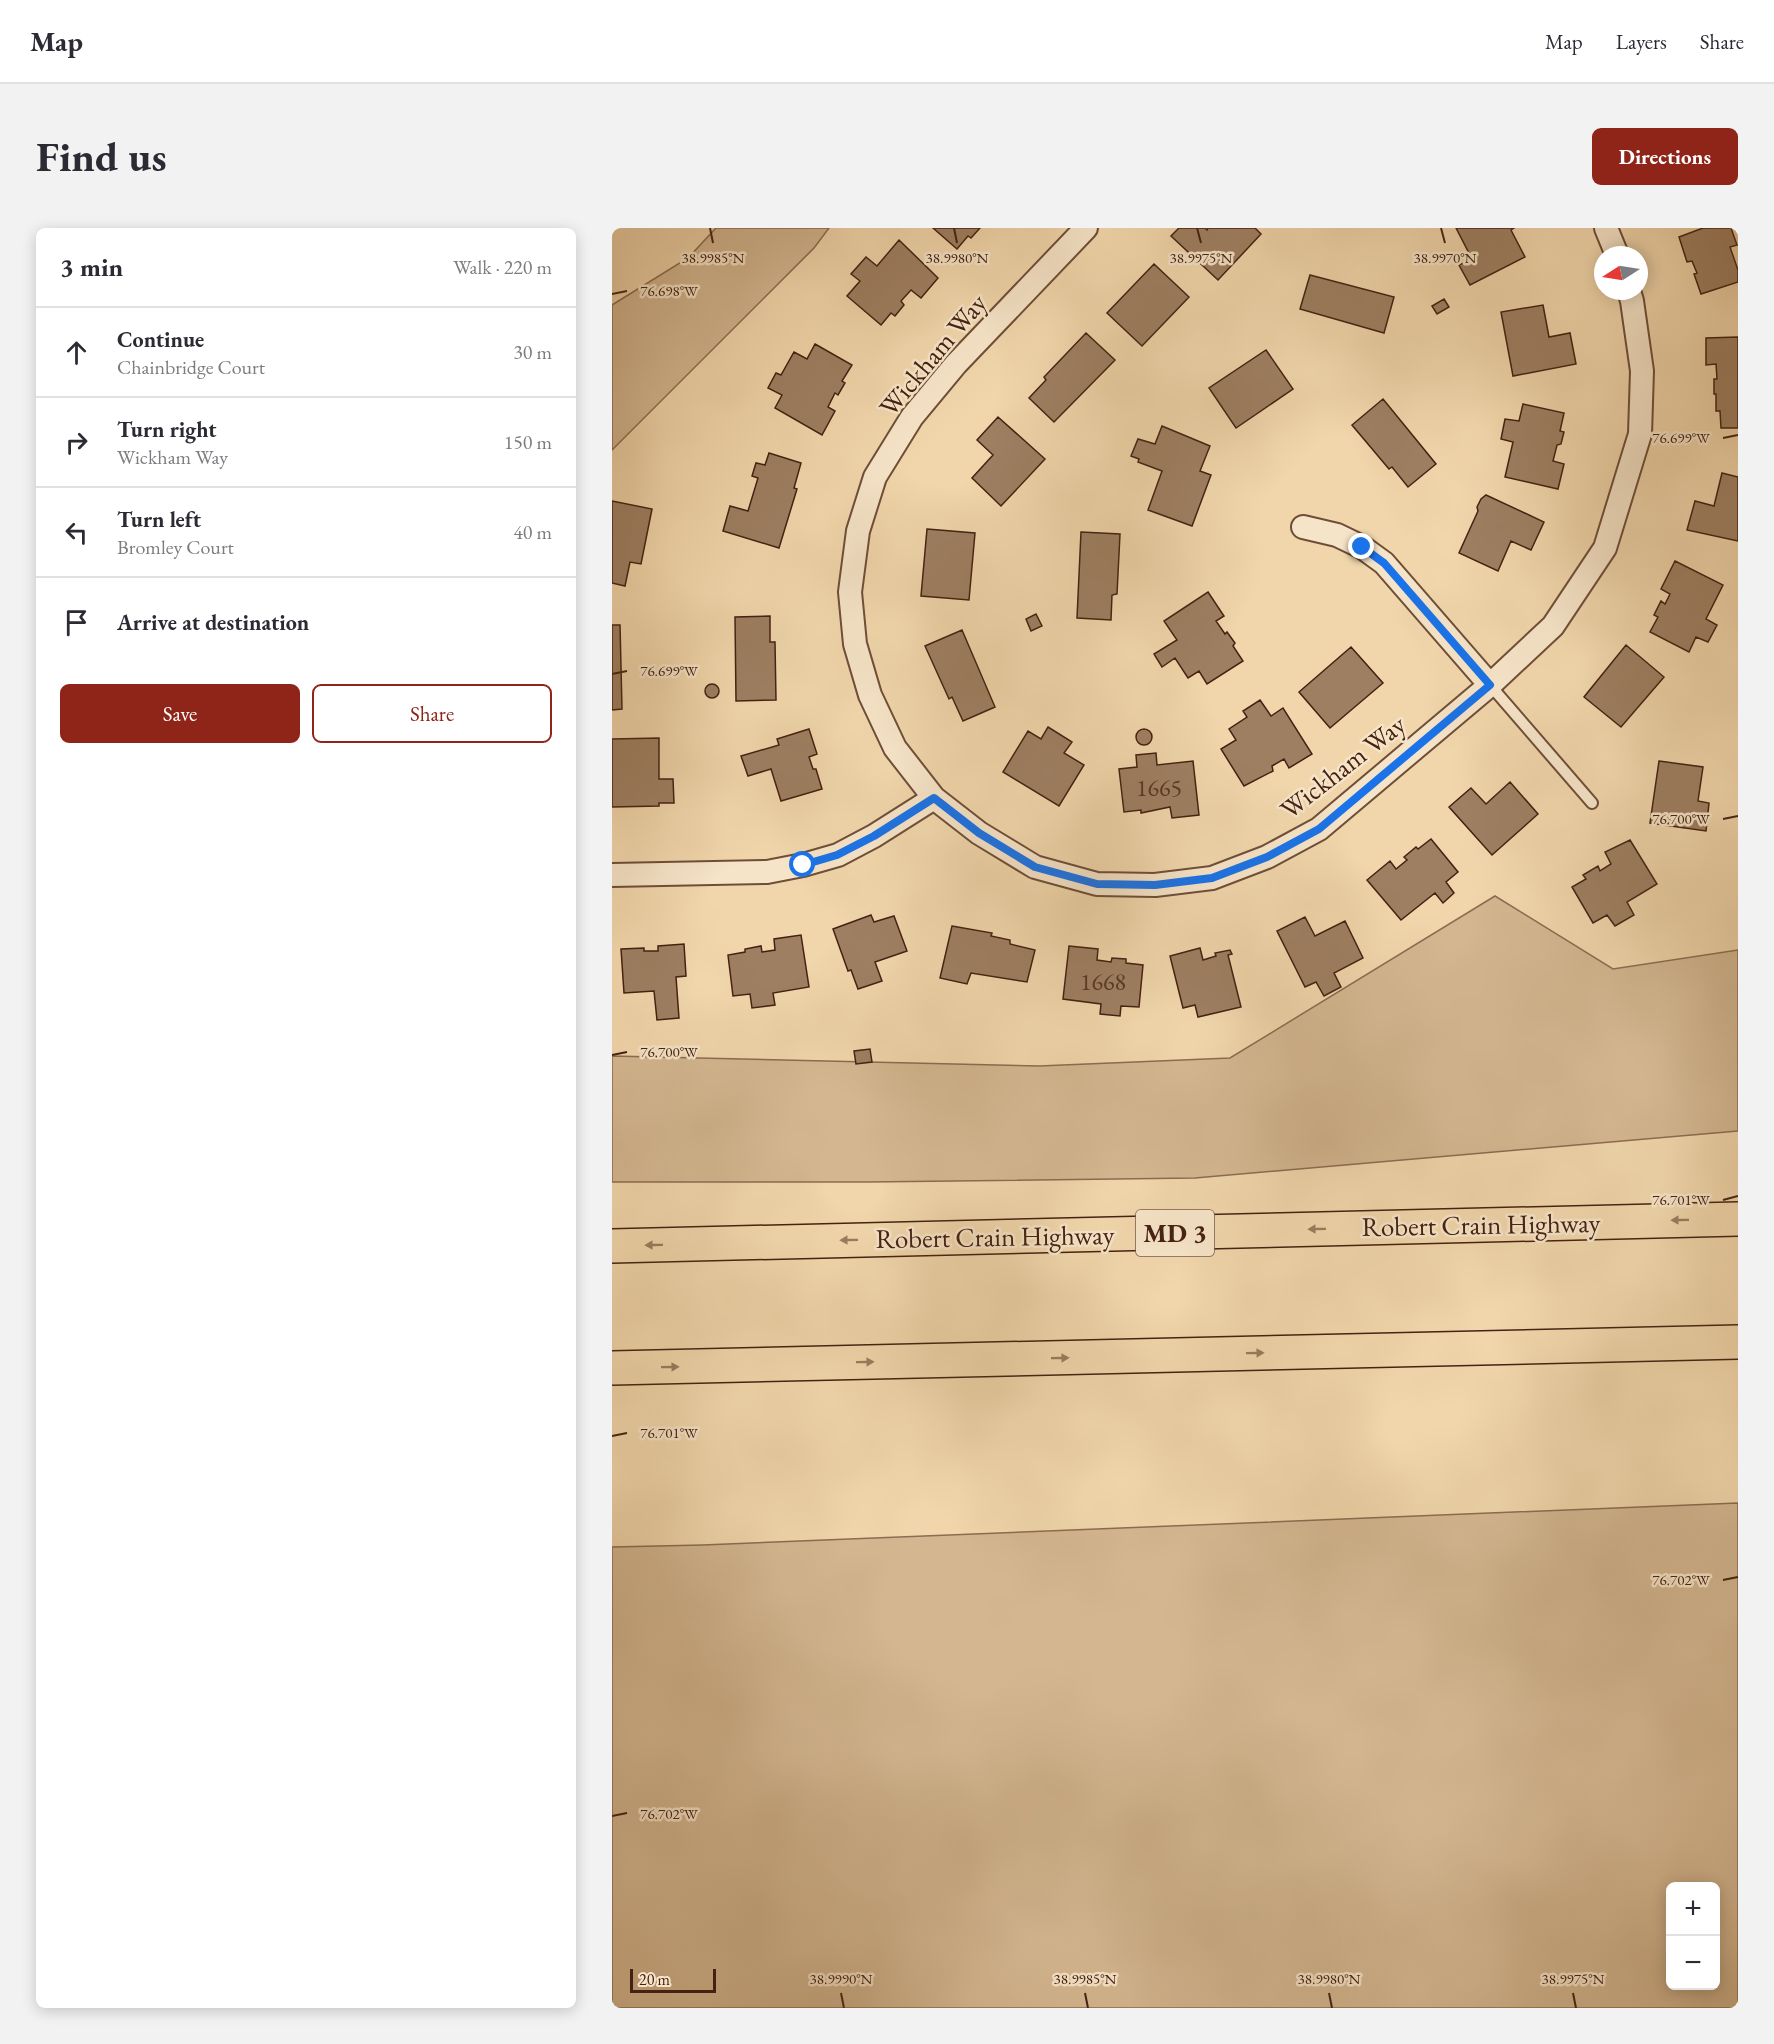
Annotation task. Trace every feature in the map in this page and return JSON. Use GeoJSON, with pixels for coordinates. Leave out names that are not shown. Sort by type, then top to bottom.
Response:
{"type":"FeatureCollection","features":[{"type":"Feature","properties":{"kind":"highway","name":"Robert Crain Highway"},"geometry":{"type":"LineString","coordinates":[[612,1246],[1737,1218]]}},
{"type":"Feature","properties":{"kind":"highway"},"geometry":{"type":"LineString","coordinates":[[612,1368],[1738,1342]]}},
{"type":"Feature","properties":{"kind":"street","name":"Wickham Way"},"geometry":{"type":"LineString","coordinates":[[1086,228],[956,364],[912,417],[875,477],[858,531],[850,592],[855,644],[870,695],[895,748],[934,798],[979,833],[1035,867],[1097,884],[1155,885],[1212,878],[1267,857],[1319,829],[1490,685],[1553,626],[1605,548],[1640,434],[1642,370],[1632,300]]}},
{"type":"Feature","properties":{"kind":"street"},"geometry":{"type":"LineString","coordinates":[[1606,228],[1613,246]]}},
{"type":"Feature","properties":{"kind":"street"},"geometry":{"type":"LineString","coordinates":[[1303,527],[1354,543],[1384,563],[1490,685]]}},
{"type":"Feature","properties":{"kind":"street"},"geometry":{"type":"LineString","coordinates":[[612,875],[766,872],[803,865],[837,855],[874,836],[934,798]]}},
{"type":"Feature","properties":{"kind":"lane"},"geometry":{"type":"LineString","coordinates":[[1490,685],[1592,803]]}},
{"type":"Feature","properties":{"kind":"shaded area"},"geometry":{"type":"Polygon","coordinates":[[[716,228],[829,228],[814,248],[612,450],[612,305],[688,258],[716,228]]]}},
{"type":"Feature","properties":{"kind":"shaded area"},"geometry":{"type":"Polygon","coordinates":[[[1495,896],[1613,969],[1738,950],[1738,1131],[1195,1178],[612,1182],[612,1056],[1039,1066],[1230,1058],[1495,896]]]}},
{"type":"Feature","properties":{"kind":"shaded area"},"geometry":{"type":"Polygon","coordinates":[[[1738,1503],[1738,2008],[612,2008],[612,1547],[1738,1503]]]}},
{"type":"Feature","properties":{"kind":"building"},"geometry":{"type":"Polygon","coordinates":[[[933,228],[980,228],[971,238],[968,236],[957,249],[933,228]]]}},
{"type":"Feature","properties":{"kind":"building"},"geometry":{"type":"Polygon","coordinates":[[[1179,228],[1205,228],[1207,230],[1208,228],[1255,228],[1261,234],[1218,280],[1171,236],[1179,228]]]}},
{"type":"Feature","properties":{"kind":"building"},"geometry":{"type":"Polygon","coordinates":[[[1456,228],[1514,228],[1511,230],[1525,257],[1470,285],[1459,265],[1472,259],[1456,228]]]}},
{"type":"Feature","properties":{"kind":"building"},"geometry":{"type":"Polygon","coordinates":[[[1703,228],[1731,228],[1737,245],[1730,247],[1738,270],[1738,282],[1701,294],[1694,274],[1697,273],[1692,261],[1687,262],[1679,237],[1703,228]]]}},
{"type":"Feature","properties":{"kind":"building"},"geometry":{"type":"Polygon","coordinates":[[[899,240],[938,278],[921,298],[911,290],[901,301],[904,305],[895,316],[891,313],[881,325],[847,296],[860,281],[851,274],[866,257],[877,266],[899,240]]]}},
{"type":"Feature","properties":{"kind":"building"},"geometry":{"type":"Polygon","coordinates":[[[1154,264],[1189,297],[1142,346],[1107,313],[1154,264]]]}},
{"type":"Feature","properties":{"kind":"building"},"geometry":{"type":"Polygon","coordinates":[[[1310,275],[1394,297],[1384,333],[1300,309],[1310,275]]]}},
{"type":"Feature","properties":{"kind":"building"},"geometry":{"type":"Polygon","coordinates":[[[1444,299],[1449,307],[1437,314],[1432,306],[1444,299]]]}},
{"type":"Feature","properties":{"kind":"building"},"geometry":{"type":"Polygon","coordinates":[[[1543,305],[1549,337],[1570,333],[1576,364],[1513,376],[1501,312],[1543,305]]]}},
{"type":"Feature","properties":{"kind":"building"},"geometry":{"type":"Polygon","coordinates":[[[1086,333],[1115,360],[1054,422],[1029,398],[1046,380],[1044,377],[1086,333]]]}},
{"type":"Feature","properties":{"kind":"building"},"geometry":{"type":"Polygon","coordinates":[[[1738,337],[1738,428],[1721,428],[1720,411],[1716,411],[1716,394],[1714,394],[1714,379],[1717,379],[1716,364],[1706,365],[1706,338],[1738,337]]]}},
{"type":"Feature","properties":{"kind":"building"},"geometry":{"type":"Polygon","coordinates":[[[815,344],[852,365],[842,381],[845,383],[838,395],[835,393],[828,407],[835,411],[822,435],[775,408],[782,395],[768,388],[776,373],[781,375],[794,352],[807,359],[815,344]]]}},
{"type":"Feature","properties":{"kind":"building"},"geometry":{"type":"Polygon","coordinates":[[[1266,350],[1293,389],[1236,428],[1209,388],[1266,350]]]}},
{"type":"Feature","properties":{"kind":"building"},"geometry":{"type":"Polygon","coordinates":[[[1383,399],[1436,464],[1408,487],[1392,467],[1389,469],[1352,425],[1383,399]]]}},
{"type":"Feature","properties":{"kind":"building"},"geometry":{"type":"Polygon","coordinates":[[[1523,404],[1564,413],[1560,431],[1564,432],[1561,444],[1557,445],[1553,461],[1564,464],[1558,489],[1505,477],[1513,442],[1501,439],[1505,419],[1519,421],[1523,404]]]}},
{"type":"Feature","properties":{"kind":"building"},"geometry":{"type":"Polygon","coordinates":[[[998,417],[1045,459],[1001,506],[972,478],[993,455],[977,440],[998,417]]]}},
{"type":"Feature","properties":{"kind":"building"},"geometry":{"type":"Polygon","coordinates":[[[1162,426],[1210,446],[1200,471],[1211,475],[1192,526],[1148,510],[1162,471],[1138,462],[1139,459],[1131,456],[1138,439],[1155,444],[1162,426]]]}},
{"type":"Feature","properties":{"kind":"building"},"geometry":{"type":"Polygon","coordinates":[[[769,453],[801,463],[794,488],[797,489],[779,548],[723,531],[730,506],[748,511],[758,478],[752,476],[756,463],[765,465],[769,453]]]}},
{"type":"Feature","properties":{"kind":"building"},"geometry":{"type":"Polygon","coordinates":[[[1722,473],[1738,477],[1738,541],[1687,530],[1695,501],[1714,506],[1722,473]]]}},
{"type":"Feature","properties":{"kind":"building"},"geometry":{"type":"Polygon","coordinates":[[[1486,495],[1544,522],[1531,550],[1511,541],[1498,571],[1459,553],[1478,511],[1477,507],[1486,495]]]}},
{"type":"Feature","properties":{"kind":"building"},"geometry":{"type":"Polygon","coordinates":[[[612,501],[652,509],[641,564],[630,562],[625,586],[612,583],[612,501]]]}},
{"type":"Feature","properties":{"kind":"building"},"geometry":{"type":"Polygon","coordinates":[[[927,529],[975,533],[969,600],[921,596],[927,529]]]}},
{"type":"Feature","properties":{"kind":"building"},"geometry":{"type":"Polygon","coordinates":[[[1081,532],[1120,534],[1117,594],[1112,595],[1111,620],[1077,618],[1081,532]]]}},
{"type":"Feature","properties":{"kind":"building"},"geometry":{"type":"Polygon","coordinates":[[[1675,561],[1723,585],[1706,619],[1717,625],[1708,642],[1696,637],[1689,652],[1650,632],[1658,617],[1654,615],[1661,601],[1665,604],[1670,594],[1661,589],[1675,561]]]}},
{"type":"Feature","properties":{"kind":"building"},"geometry":{"type":"Polygon","coordinates":[[[1208,592],[1224,616],[1216,621],[1235,643],[1233,646],[1243,661],[1207,684],[1199,671],[1188,678],[1175,658],[1162,667],[1154,654],[1177,640],[1164,621],[1208,592]]]}},
{"type":"Feature","properties":{"kind":"building"},"geometry":{"type":"Polygon","coordinates":[[[1036,614],[1042,626],[1031,631],[1026,619],[1036,614]]]}},
{"type":"Feature","properties":{"kind":"building"},"geometry":{"type":"Polygon","coordinates":[[[770,616],[770,642],[775,642],[776,700],[736,701],[735,617],[770,616]]]}},
{"type":"Feature","properties":{"kind":"building"},"geometry":{"type":"Polygon","coordinates":[[[612,625],[620,625],[622,709],[612,710],[612,625]]]}},
{"type":"Feature","properties":{"kind":"building"},"geometry":{"type":"Polygon","coordinates":[[[962,630],[995,707],[963,721],[952,697],[949,699],[925,646],[962,630]]]}},
{"type":"Feature","properties":{"kind":"building"},"geometry":{"type":"Polygon","coordinates":[[[1626,645],[1664,677],[1621,727],[1584,697],[1626,645]]]}},
{"type":"Feature","properties":{"kind":"building"},"geometry":{"type":"Polygon","coordinates":[[[1351,647],[1383,683],[1330,728],[1299,692],[1351,647]]]}},
{"type":"Feature","properties":{"kind":"building"},"geometry":{"type":"Polygon","coordinates":[[[709,684],[715,684],[719,691],[715,698],[709,698],[705,694],[705,688],[709,684]]]}},
{"type":"Feature","properties":{"kind":"building"},"geometry":{"type":"Polygon","coordinates":[[[1260,700],[1271,716],[1283,708],[1312,754],[1289,768],[1284,759],[1272,766],[1273,771],[1244,786],[1221,749],[1236,740],[1229,729],[1247,717],[1243,711],[1260,700]]]}},
{"type":"Feature","properties":{"kind":"building"},"geometry":{"type":"Polygon","coordinates":[[[1048,727],[1072,742],[1064,753],[1084,765],[1059,806],[1003,772],[1028,731],[1041,739],[1048,727]]]}},
{"type":"Feature","properties":{"kind":"building"},"geometry":{"type":"Polygon","coordinates":[[[809,729],[817,754],[809,757],[813,769],[816,769],[822,789],[781,801],[771,769],[748,776],[741,756],[779,745],[777,739],[809,729]]]}},
{"type":"Feature","properties":{"kind":"building"},"geometry":{"type":"Polygon","coordinates":[[[1144,729],[1150,731],[1152,737],[1150,743],[1144,745],[1138,743],[1136,737],[1138,731],[1144,729]]]}},
{"type":"Feature","properties":{"kind":"building"},"geometry":{"type":"Polygon","coordinates":[[[659,738],[659,779],[673,779],[674,803],[659,803],[659,806],[612,807],[612,739],[659,738]]]}},
{"type":"Feature","properties":{"kind":"building"},"geometry":{"type":"Polygon","coordinates":[[[1156,753],[1157,765],[1193,761],[1199,815],[1172,818],[1170,807],[1141,813],[1141,810],[1124,812],[1119,769],[1137,767],[1136,755],[1156,753]]]}},
{"type":"Feature","properties":{"kind":"building"},"geometry":{"type":"Polygon","coordinates":[[[1659,761],[1703,767],[1698,801],[1709,803],[1706,831],[1650,823],[1659,761]]]}},
{"type":"Feature","properties":{"kind":"building"},"geometry":{"type":"Polygon","coordinates":[[[1510,782],[1538,814],[1492,855],[1449,807],[1471,788],[1486,804],[1510,782]]]}},
{"type":"Feature","properties":{"kind":"building"},"geometry":{"type":"Polygon","coordinates":[[[1431,839],[1458,872],[1446,882],[1454,893],[1443,903],[1435,893],[1401,920],[1367,880],[1390,861],[1396,869],[1407,860],[1404,857],[1431,839]]]}},
{"type":"Feature","properties":{"kind":"building"},"geometry":{"type":"Polygon","coordinates":[[[1630,840],[1657,884],[1627,902],[1634,915],[1615,926],[1607,915],[1593,923],[1572,887],[1586,879],[1583,875],[1598,866],[1600,871],[1611,864],[1605,852],[1630,840]]]}},
{"type":"Feature","properties":{"kind":"building"},"geometry":{"type":"Polygon","coordinates":[[[871,915],[874,922],[894,916],[907,951],[875,962],[882,981],[858,989],[851,970],[848,971],[833,929],[871,915]]]}},
{"type":"Feature","properties":{"kind":"building"},"geometry":{"type":"Polygon","coordinates":[[[1305,917],[1315,936],[1345,921],[1363,958],[1334,973],[1341,987],[1324,996],[1316,982],[1305,987],[1277,931],[1305,917]]]}},
{"type":"Feature","properties":{"kind":"building"},"geometry":{"type":"Polygon","coordinates":[[[952,926],[992,933],[991,936],[1010,940],[1010,944],[1035,950],[1027,982],[971,973],[967,984],[940,978],[952,926]]]}},
{"type":"Feature","properties":{"kind":"building"},"geometry":{"type":"Polygon","coordinates":[[[801,935],[809,987],[773,993],[775,1005],[752,1008],[750,994],[733,996],[728,955],[761,946],[762,952],[775,950],[774,939],[801,935]]]}},
{"type":"Feature","properties":{"kind":"building"},"geometry":{"type":"Polygon","coordinates":[[[684,944],[686,976],[676,977],[679,1018],[657,1020],[654,991],[624,993],[621,949],[644,948],[644,951],[658,951],[658,946],[684,944]]]}},
{"type":"Feature","properties":{"kind":"building"},"geometry":{"type":"Polygon","coordinates":[[[1069,946],[1098,949],[1097,960],[1111,962],[1112,958],[1126,959],[1126,963],[1143,965],[1139,1007],[1121,1006],[1120,1016],[1100,1014],[1101,1004],[1063,999],[1069,946]]]}},
{"type":"Feature","properties":{"kind":"building"},"geometry":{"type":"Polygon","coordinates":[[[1200,948],[1203,960],[1216,956],[1215,953],[1230,950],[1232,954],[1228,955],[1241,1007],[1198,1017],[1195,1005],[1183,1008],[1170,956],[1200,948]]]}},
{"type":"Feature","properties":{"kind":"building"},"geometry":{"type":"Polygon","coordinates":[[[870,1049],[872,1062],[856,1064],[854,1051],[870,1049]]]}},
{"type":"Feature","properties":{"kind":"route"},"geometry":{"type":"LineString","coordinates":[[803,865],[837,855],[874,836],[934,798],[979,833],[1035,867],[1097,884],[1155,885],[1212,878],[1267,857],[1319,829],[1490,685],[1384,563],[1362,547]]}}]}
